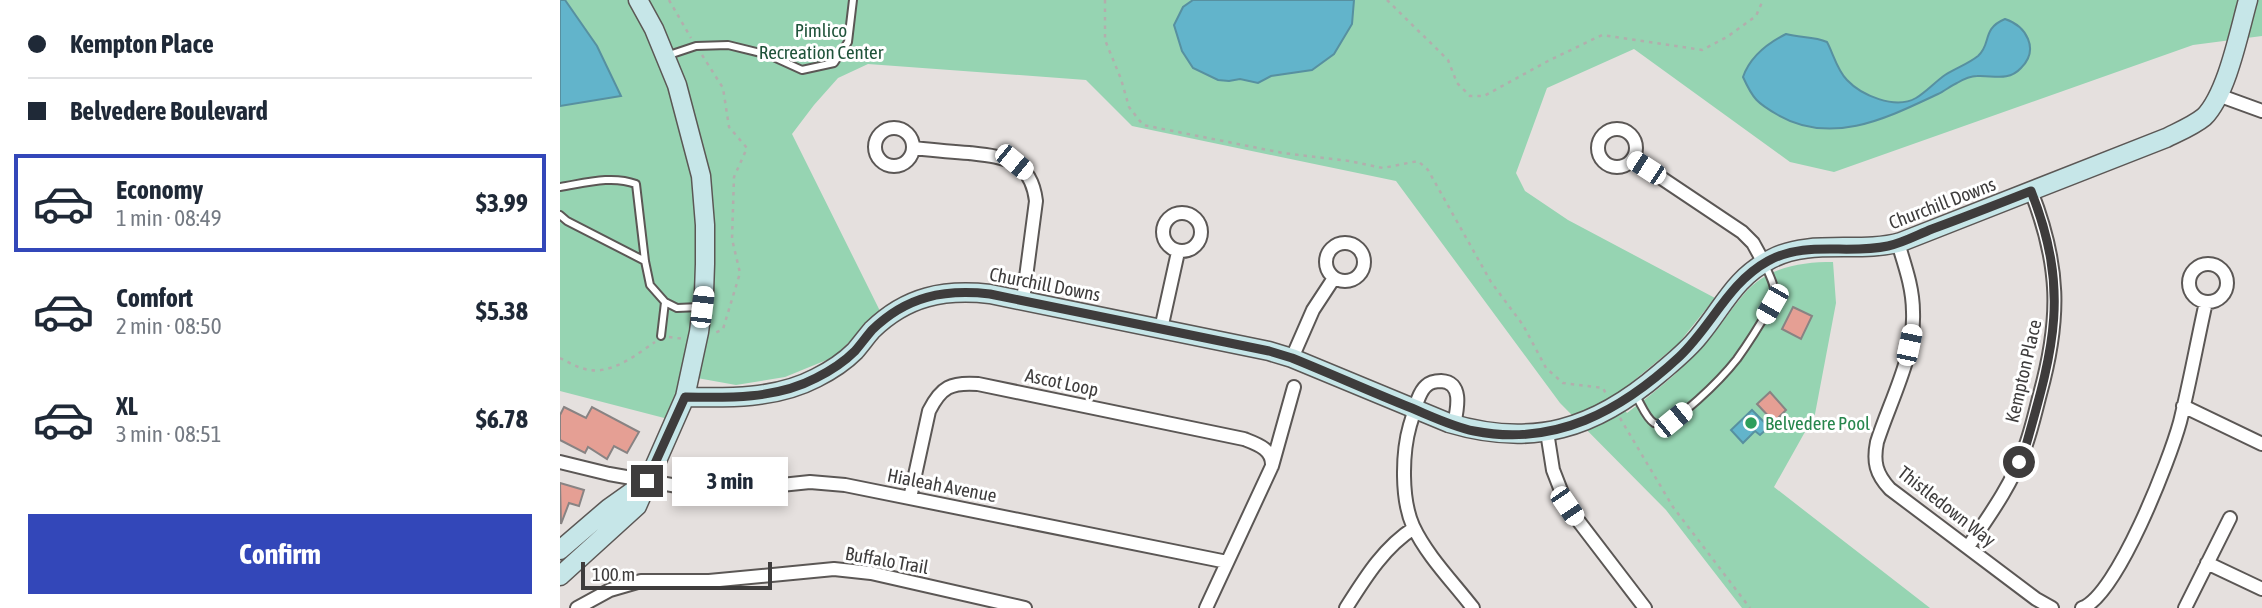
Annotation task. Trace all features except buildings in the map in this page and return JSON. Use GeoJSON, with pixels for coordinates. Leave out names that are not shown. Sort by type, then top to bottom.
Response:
{"type":"FeatureCollection","features":[{"type":"Feature","properties":{"kind":"street"},"geometry":{"type":"LineString","coordinates":[[560,550],[582,544],[637,506],[685,397],[702,307],[705,225],[701,176],[677,85],[638,0]]}},
{"type":"Feature","properties":{"kind":"street","name":"Churchill Downs"},"geometry":{"type":"LineString","coordinates":[[685,397],[750,396],[791,389],[839,365],[894,312],[921,298],[965,291],[1023,300],[1292,358],[1454,425],[1493,434],[1547,432],[1574,425],[1613,408],[1635,394],[1698,337],[1732,289],[1764,263],[1785,253],[1804,249],[1870,248],[1898,243],[2190,126],[2204,116],[2218,95],[2248,0]]}},
{"type":"Feature","properties":{"kind":"street"},"geometry":{"type":"LineString","coordinates":[[2218,95],[2262,111]]}},
{"type":"Feature","properties":{"kind":"street"},"geometry":{"type":"LineString","coordinates":[[914,148],[999,156],[1014,162],[1026,172],[1034,185],[1035,201],[1023,300]]}},
{"type":"Feature","properties":{"kind":"street"},"geometry":{"type":"LineString","coordinates":[[1633,159],[1742,232],[1753,243],[1764,263]]}},
{"type":"Feature","properties":{"kind":"street","name":"Kempton Place"},"geometry":{"type":"LineString","coordinates":[[1968,547],[2002,496],[2025,449],[2052,342],[2055,304],[2050,251],[2031,191]]}},
{"type":"Feature","properties":{"kind":"street","name":"Thistledown Way"},"geometry":{"type":"LineString","coordinates":[[1898,243],[1912,291],[1913,326],[1905,362],[1874,455],[1880,478],[1890,489],[2036,599],[2052,608]]}},
{"type":"Feature","properties":{"kind":"street"},"geometry":{"type":"LineString","coordinates":[[1161,329],[1178,251]]}},
{"type":"Feature","properties":{"kind":"street"},"geometry":{"type":"LineString","coordinates":[[1292,358],[1313,310],[1334,278]]}},
{"type":"Feature","properties":{"kind":"street"},"geometry":{"type":"LineString","coordinates":[[2082,608],[2099,595],[2114,574],[2165,465],[2183,406],[2206,302]]}},
{"type":"Feature","properties":{"kind":"street"},"geometry":{"type":"LineString","coordinates":[[1454,425],[1458,403],[1454,387],[1438,380],[1430,383],[1423,388],[1409,432],[1404,471],[1408,508],[1414,528],[1444,572],[1474,608]]}},
{"type":"Feature","properties":{"kind":"street","name":"Ascot Loop"},"geometry":{"type":"LineString","coordinates":[[910,498],[929,411],[944,389],[964,383],[1244,439],[1266,449],[1272,458],[1272,466]]}},
{"type":"Feature","properties":{"kind":"street"},"geometry":{"type":"LineString","coordinates":[[1206,608],[1272,466],[1294,387]]}},
{"type":"Feature","properties":{"kind":"street"},"geometry":{"type":"LineString","coordinates":[[2183,406],[2262,444]]}},
{"type":"Feature","properties":{"kind":"street"},"geometry":{"type":"LineString","coordinates":[[1547,432],[1553,470],[1567,506],[1645,608]]}},
{"type":"Feature","properties":{"kind":"street","name":"Hialeah Avenue"},"geometry":{"type":"LineString","coordinates":[[560,462],[700,490],[732,490],[818,482],[845,485],[1227,562]]}},
{"type":"Feature","properties":{"kind":"street"},"geometry":{"type":"LineString","coordinates":[[2185,608],[2230,518]]}},
{"type":"Feature","properties":{"kind":"street"},"geometry":{"type":"LineString","coordinates":[[1346,608],[1368,573],[1388,549],[1414,528]]}},
{"type":"Feature","properties":{"kind":"street"},"geometry":{"type":"LineString","coordinates":[[560,576],[582,544]]}},
{"type":"Feature","properties":{"kind":"street"},"geometry":{"type":"LineString","coordinates":[[2207,563],[2262,589]]}},
{"type":"Feature","properties":{"kind":"street","name":"Buffalo Trail"},"geometry":{"type":"LineString","coordinates":[[577,608],[610,590],[641,581],[709,582],[834,569],[871,573],[1025,608]]}},
{"type":"Feature","properties":{"kind":"lane"},"geometry":{"type":"LineString","coordinates":[[665,57],[696,46],[728,45],[769,55],[802,70],[834,63],[848,42],[853,0]]}},
{"type":"Feature","properties":{"kind":"lane"},"geometry":{"type":"LineString","coordinates":[[560,187],[606,180],[624,180],[636,184],[650,285],[665,302],[677,308],[702,307]]}},
{"type":"Feature","properties":{"kind":"lane"},"geometry":{"type":"LineString","coordinates":[[560,215],[645,261]]}},
{"type":"Feature","properties":{"kind":"lane"},"geometry":{"type":"LineString","coordinates":[[1635,394],[1652,421],[1663,424],[1673,420],[1716,381],[1736,360],[1772,304],[1776,294],[1775,286],[1764,263]]}},
{"type":"Feature","properties":{"kind":"lane"},"geometry":{"type":"LineString","coordinates":[[661,336],[665,302]]}},
{"type":"Feature","properties":{"kind":"path"},"geometry":{"type":"LineString","coordinates":[[560,358],[588,370],[602,370],[622,363],[661,336],[697,341],[723,329],[740,273],[732,239],[733,177],[747,148],[730,127],[723,88],[669,0]]}},
{"type":"Feature","properties":{"kind":"path"},"geometry":{"type":"LineString","coordinates":[[1105,0],[1105,40],[1129,107],[1143,125],[1283,153],[1383,168],[1418,161],[1428,170],[1491,282],[1523,325],[1546,368],[1563,383],[1603,388],[1673,507],[1750,608]]}},
{"type":"Feature","properties":{"kind":"path"},"geometry":{"type":"LineString","coordinates":[[1387,0],[1448,60],[1457,83],[1470,96],[1484,96],[1602,35],[1702,50],[1727,37],[1756,16],[1763,0]]}},
{"type":"Feature","properties":{"kind":"green space","name":"Pimlico Recreation Center"},"geometry":{"type":"Polygon","coordinates":[[[560,0],[2262,0],[2262,36],[2193,45],[1834,172],[1790,162],[1634,49],[1547,88],[1516,173],[1525,191],[1568,220],[1715,298],[1678,344],[1614,397],[1627,413],[1686,363],[1753,285],[1785,268],[1808,263],[1833,262],[1836,303],[1815,414],[1774,487],[1930,608],[1742,608],[1666,510],[1560,403],[1396,181],[1132,126],[1086,80],[868,64],[838,78],[792,134],[880,311],[834,357],[785,377],[736,385],[686,376],[672,420],[560,391],[560,0]]]}},
{"type":"Feature","properties":{"kind":"water"},"geometry":{"type":"Polygon","coordinates":[[[560,0],[565,0],[597,46],[621,96],[560,106],[560,0]]]}},
{"type":"Feature","properties":{"kind":"water"},"geometry":{"type":"Polygon","coordinates":[[[1193,0],[1354,0],[1352,24],[1334,54],[1312,70],[1271,76],[1258,83],[1240,79],[1218,80],[1193,68],[1182,51],[1174,25],[1183,7],[1193,0]]]}},
{"type":"Feature","properties":{"kind":"water"},"geometry":{"type":"Polygon","coordinates":[[[2005,19],[2019,27],[2030,46],[2027,61],[2016,72],[2000,77],[1969,77],[1899,112],[1859,125],[1819,128],[1798,124],[1760,104],[1743,77],[1760,51],[1786,34],[1827,42],[1844,76],[1861,91],[1889,102],[1908,101],[1920,96],[1945,75],[1978,56],[1993,27],[2005,19]]]}},
{"type":"Feature","properties":{"kind":"water","name":"Belvedere Pool"},"geometry":{"type":"Polygon","coordinates":[[[1752,410],[1769,427],[1760,435],[1755,431],[1743,443],[1731,430],[1752,410]]]}},
{"type":"Feature","properties":{"kind":"place","name":"Belvedere Pool"},"geometry":{"type":"Point","coordinates":[1751,423]}},
{"type":"Feature","properties":{"kind":"route"},"geometry":{"type":"LineString","coordinates":[[647,481],[685,397],[750,396],[791,389],[839,365],[894,312],[921,298],[965,291],[1269,351],[1471,430],[1515,435],[1556,430],[1595,416],[1633,396],[1698,337],[1732,289],[1771,259],[1804,249],[1887,247],[2031,191],[2050,251],[2055,284],[2055,314],[2048,366],[2019,462]]}}]}
